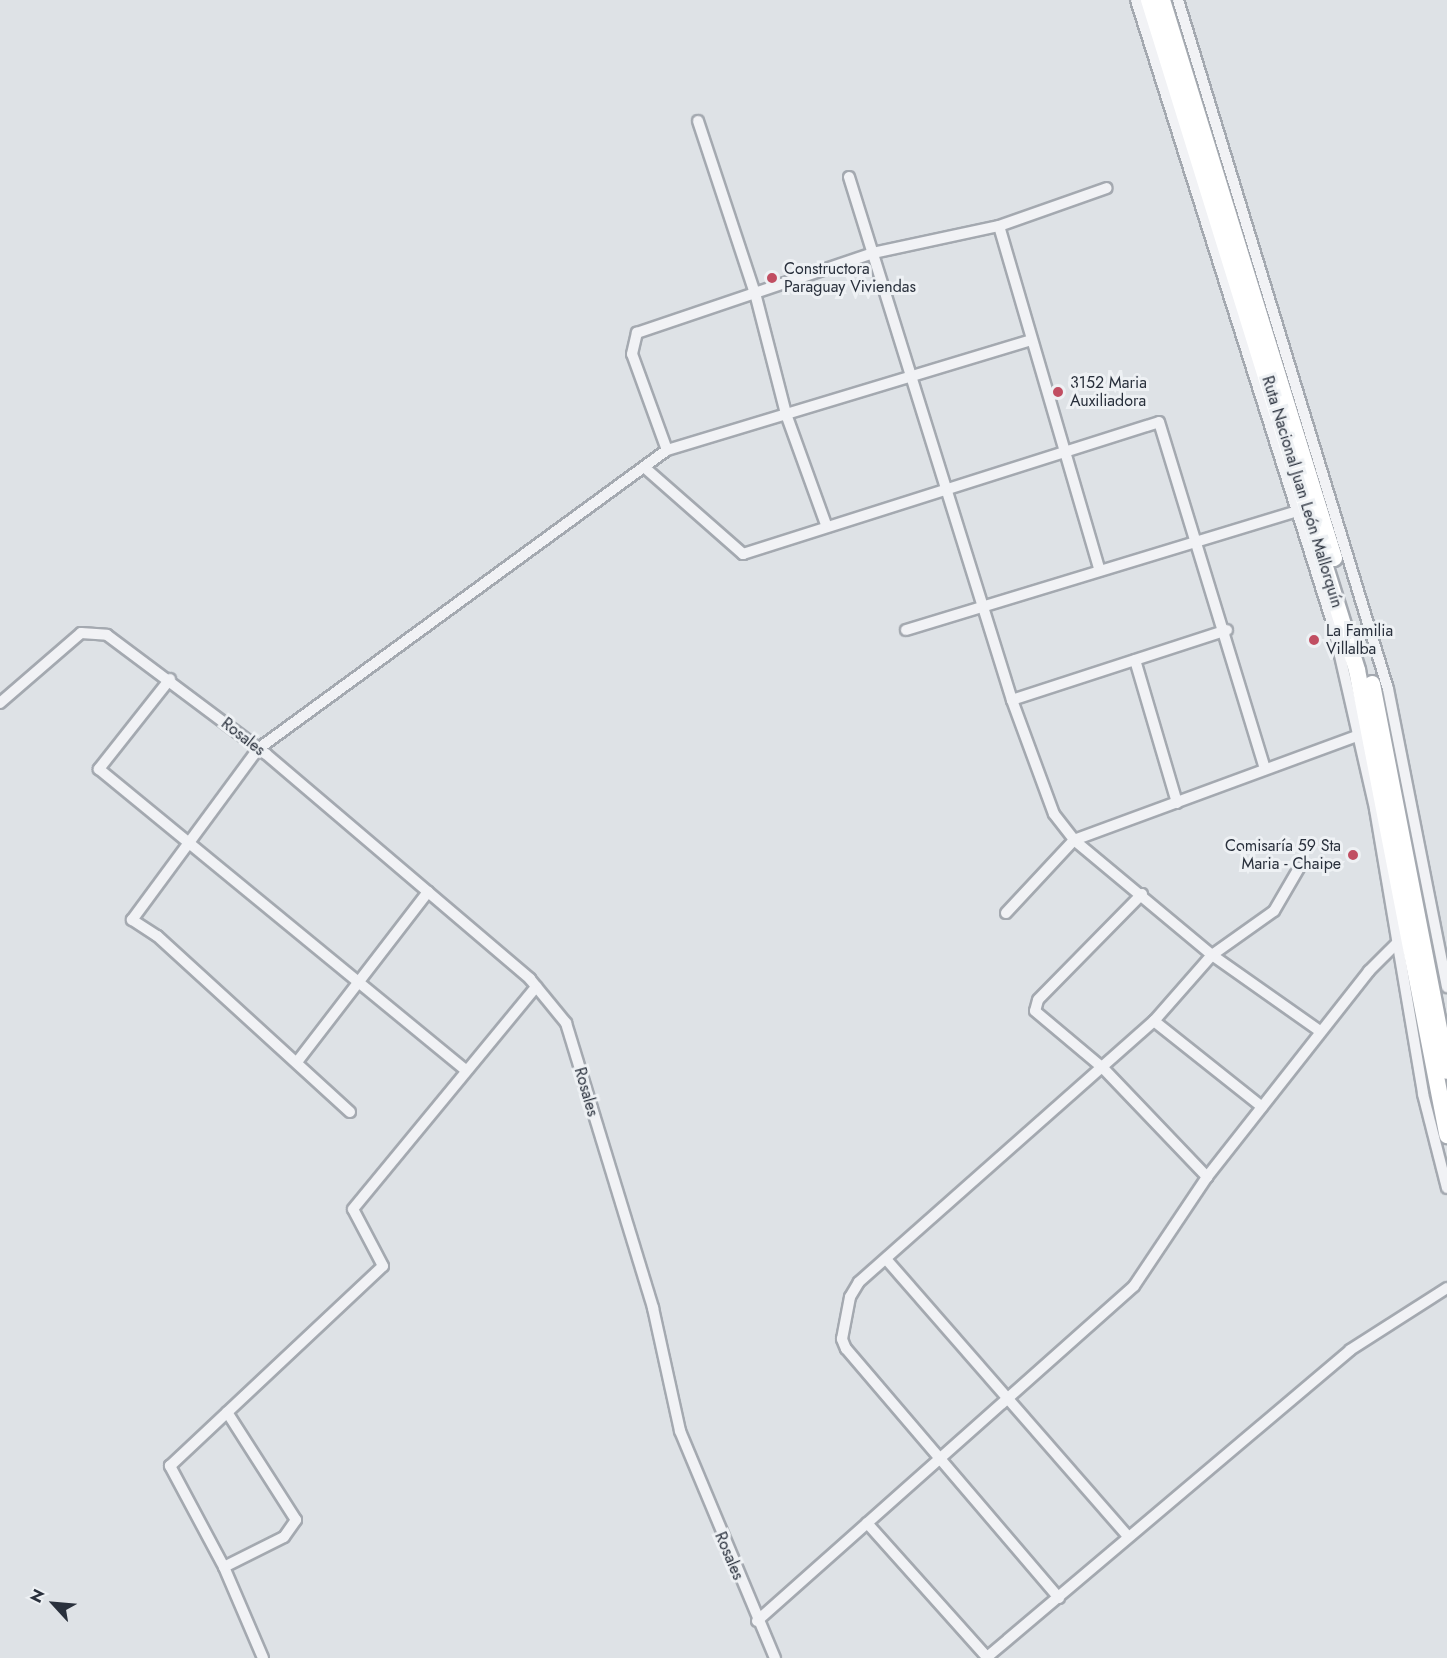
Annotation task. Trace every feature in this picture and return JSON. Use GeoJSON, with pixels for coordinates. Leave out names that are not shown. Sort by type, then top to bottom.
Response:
{"type":"FeatureCollection","features":[{"type":"Feature","properties":{"kind":"highway","name":"Ruta Nacional Juan León Mallorquín"},"geometry":{"type":"LineString","coordinates":[[1149,0],[1377,728],[1440,1013],[1440,1071],[1447,1135]]}},
{"type":"Feature","properties":{"kind":"highway","name":"Ruta Nacional Juan León Mallorquín"},"geometry":{"type":"LineString","coordinates":[[1162,0],[1308,508]]}},
{"type":"Feature","properties":{"kind":"highway","name":"Ruta Nacional Juan León Mallorquín"},"geometry":{"type":"LineString","coordinates":[[1377,728],[1406,918],[1402,941],[1440,1071]]}},
{"type":"Feature","properties":{"kind":"street"},"geometry":{"type":"LineString","coordinates":[[1136,0],[1308,508],[1377,728],[1447,987]]}},
{"type":"Feature","properties":{"kind":"street"},"geometry":{"type":"LineString","coordinates":[[1178,0],[1333,502],[1377,728],[1402,941],[1447,1188]]}},
{"type":"Feature","properties":{"kind":"street"},"geometry":{"type":"LineString","coordinates":[[698,121],[755,293],[786,414],[827,527]]}},
{"type":"Feature","properties":{"kind":"street"},"geometry":{"type":"LineString","coordinates":[[849,177],[1012,700],[1054,814],[1074,840],[1142,894],[1212,955],[1321,1032]]}},
{"type":"Feature","properties":{"kind":"street"},"geometry":{"type":"LineString","coordinates":[[668,450],[632,354],[637,333],[873,253],[999,226],[1107,188]]}},
{"type":"Feature","properties":{"kind":"street"},"geometry":{"type":"LineString","coordinates":[[999,226],[1100,571]]}},
{"type":"Feature","properties":{"kind":"street"},"geometry":{"type":"LineString","coordinates":[[350,1112],[297,1062],[132,920],[258,749],[668,450],[1031,340]]}},
{"type":"Feature","properties":{"kind":"street"},"geometry":{"type":"LineString","coordinates":[[644,467],[743,554],[1064,450],[1159,422],[1227,630],[1265,768]]}},
{"type":"Feature","properties":{"kind":"street"},"geometry":{"type":"LineString","coordinates":[[906,630],[982,604],[1308,508]]}},
{"type":"Feature","properties":{"kind":"street"},"geometry":{"type":"LineString","coordinates":[[1012,700],[1227,630]]}},
{"type":"Feature","properties":{"kind":"street","name":"Rosales"},"geometry":{"type":"LineString","coordinates":[[0,703],[81,633],[94,631],[170,679],[258,749],[428,892],[536,987],[566,1023],[653,1308],[680,1431],[757,1621],[775,1658]]}},
{"type":"Feature","properties":{"kind":"street"},"geometry":{"type":"LineString","coordinates":[[1135,660],[1177,803]]}},
{"type":"Feature","properties":{"kind":"street"},"geometry":{"type":"LineString","coordinates":[[170,679],[99,769],[466,1070]]}},
{"type":"Feature","properties":{"kind":"street"},"geometry":{"type":"LineString","coordinates":[[1006,913],[1074,840],[1377,728]]}},
{"type":"Feature","properties":{"kind":"street"},"geometry":{"type":"LineString","coordinates":[[1059,1598],[842,1339],[854,1289],[1154,1021],[1212,955],[1274,911],[1299,868]]}},
{"type":"Feature","properties":{"kind":"street"},"geometry":{"type":"LineString","coordinates":[[297,1062],[428,892]]}},
{"type":"Feature","properties":{"kind":"street"},"geometry":{"type":"LineString","coordinates":[[1142,894],[1035,1005],[1038,1016],[1103,1068],[1207,1177]]}},
{"type":"Feature","properties":{"kind":"street"},"geometry":{"type":"LineString","coordinates":[[1406,918],[1416,934],[1440,1013]]}},
{"type":"Feature","properties":{"kind":"street"},"geometry":{"type":"LineString","coordinates":[[757,1621],[1134,1286],[1207,1177],[1321,1032],[1402,941]]}},
{"type":"Feature","properties":{"kind":"street"},"geometry":{"type":"LineString","coordinates":[[262,1658],[224,1567],[169,1470],[226,1412],[383,1266],[353,1209],[536,987]]}},
{"type":"Feature","properties":{"kind":"street"},"geometry":{"type":"LineString","coordinates":[[1154,1021],[1262,1107]]}},
{"type":"Feature","properties":{"kind":"street"},"geometry":{"type":"LineString","coordinates":[[886,1259],[1128,1536]]}},
{"type":"Feature","properties":{"kind":"street"},"geometry":{"type":"LineString","coordinates":[[867,1523],[986,1657],[1059,1598],[1128,1536],[1350,1350],[1447,1288]]}},
{"type":"Feature","properties":{"kind":"street"},"geometry":{"type":"LineString","coordinates":[[224,1567],[284,1537],[297,1520],[226,1412]]}},
{"type":"Feature","properties":{"kind":"place","name":"Constructora Paraguay Viviendas"},"geometry":{"type":"Point","coordinates":[772,278]}},
{"type":"Feature","properties":{"kind":"place","name":"3152 Maria Auxiliadora"},"geometry":{"type":"Point","coordinates":[1058,392]}},
{"type":"Feature","properties":{"kind":"place","name":"La Familia Villalba"},"geometry":{"type":"Point","coordinates":[1314,640]}},
{"type":"Feature","properties":{"kind":"place","name":"Comisaría 59 Sta Maria - Chaipe"},"geometry":{"type":"Point","coordinates":[1353,855]}}]}
